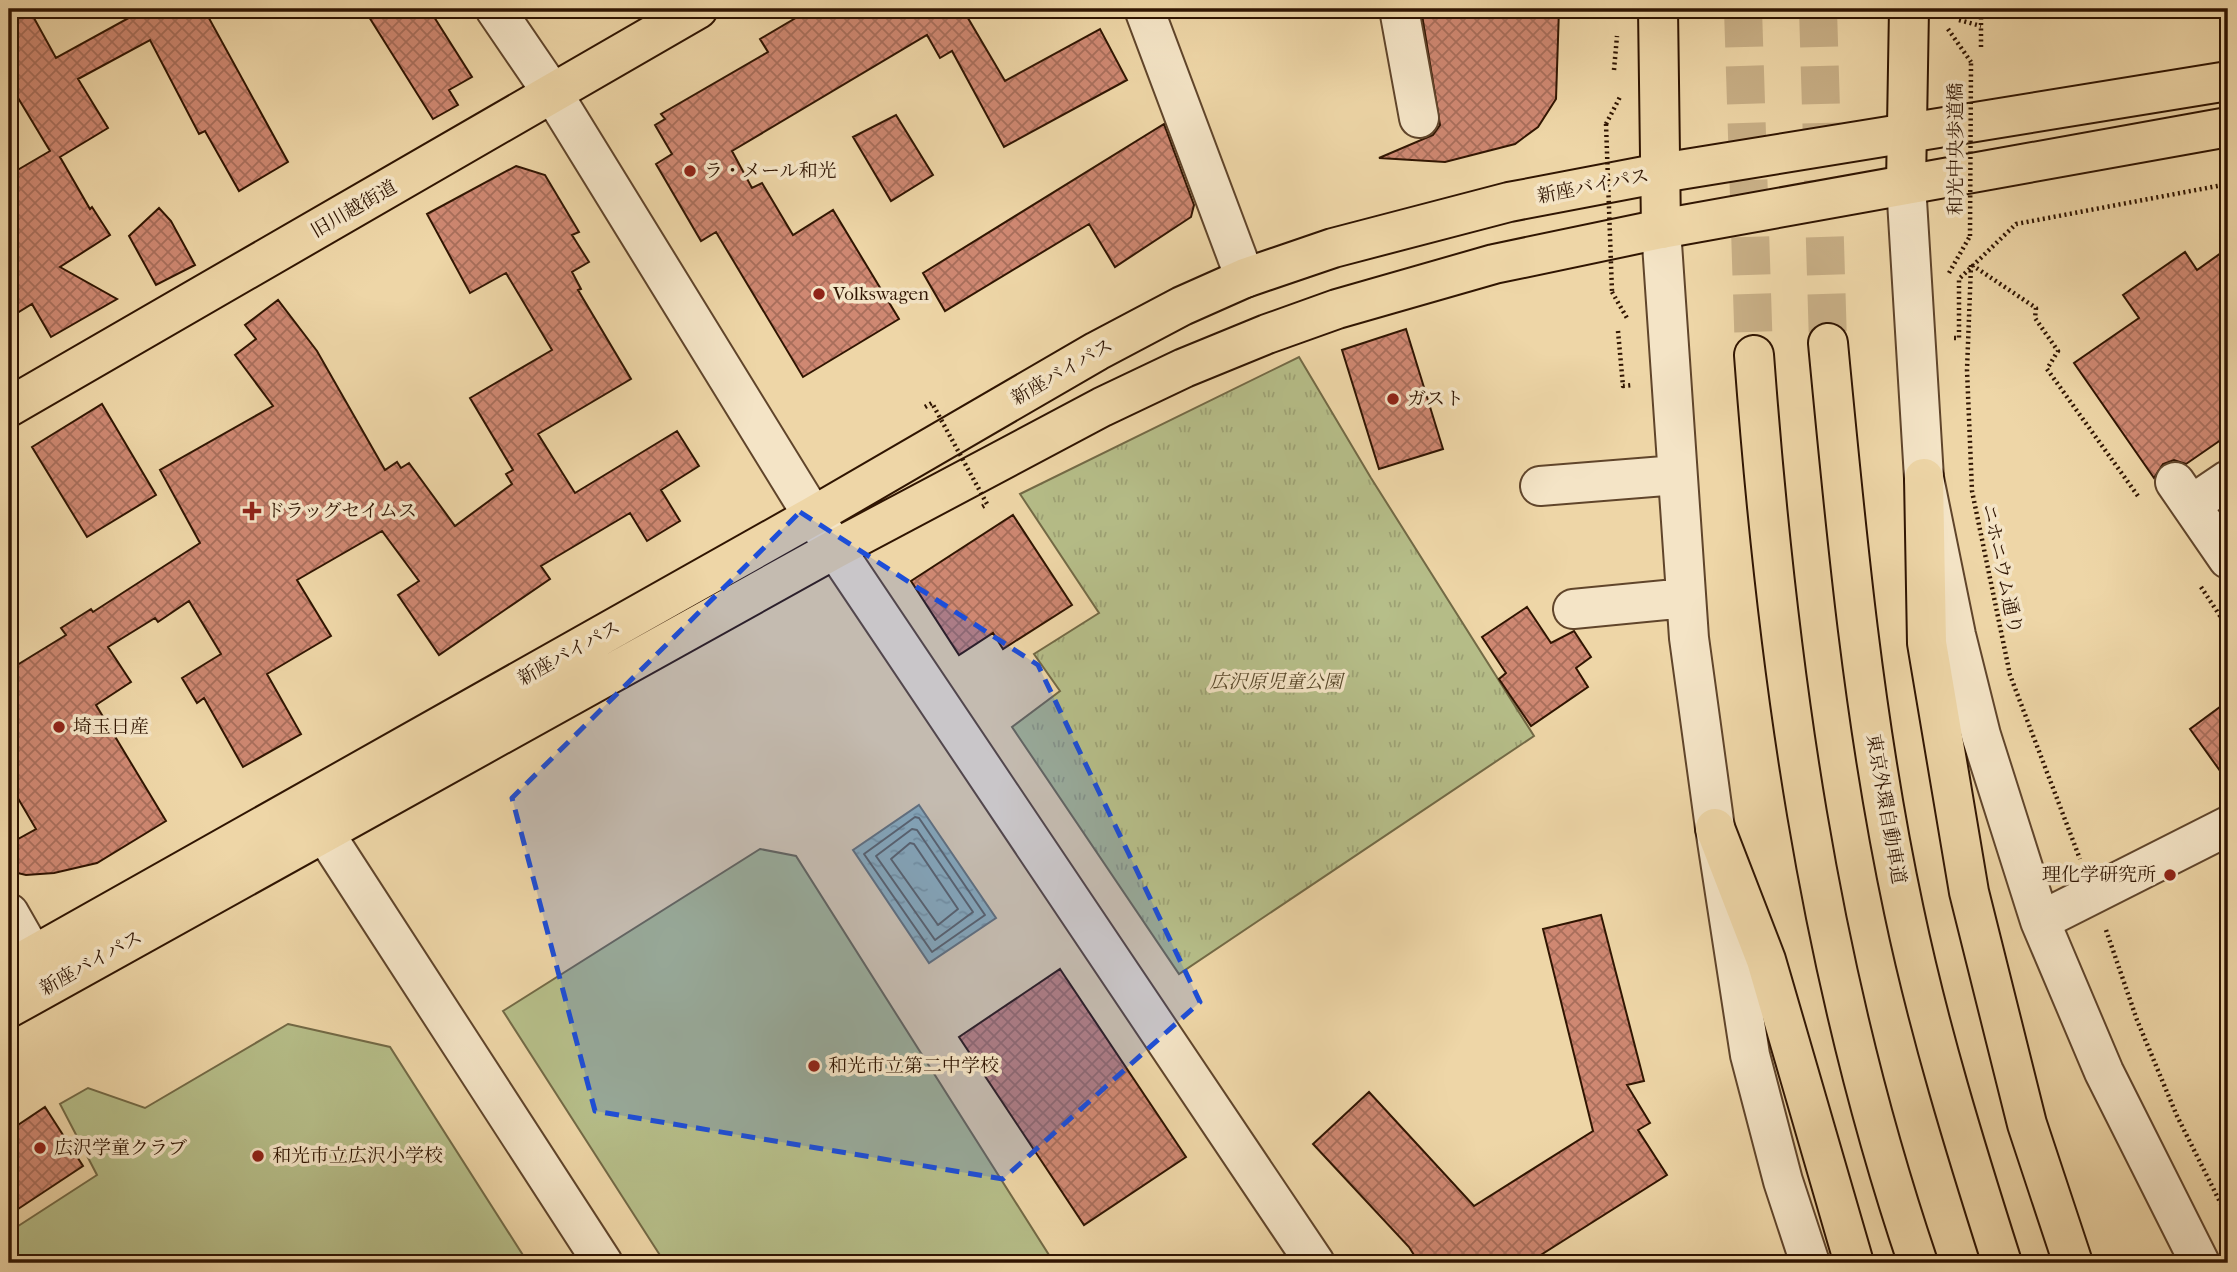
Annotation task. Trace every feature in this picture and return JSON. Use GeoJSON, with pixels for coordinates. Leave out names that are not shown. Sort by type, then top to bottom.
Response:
{"type":"FeatureCollection","features":[{"type":"Feature","properties":{"kind":"main road","name":"旧川越街道"},"geometry":{"type":"LineString","coordinates":[[9,407],[698,9]]}},
{"type":"Feature","properties":{"kind":"main road"},"geometry":{"type":"LineString","coordinates":[[1658,9],[1661,229]]}},
{"type":"Feature","properties":{"kind":"main road"},"geometry":{"type":"LineString","coordinates":[[1906,184],[1908,132],[1926,14]]}},
{"type":"Feature","properties":{"kind":"main road","name":"新座バイパス"},"geometry":{"type":"LineString","coordinates":[[21,962],[813,516],[1097,351],[1182,306],[1245,278],[1333,248],[1508,202],[1661,173],[2228,81]]}},
{"type":"Feature","properties":{"kind":"main road","name":"新座バイパス"},"geometry":{"type":"LineString","coordinates":[[9,1008],[835,549],[1102,407],[1184,368],[1267,334],[1337,309],[1494,264],[1661,229],[2228,127]]}},
{"type":"Feature","properties":{"kind":"main road","name":"東京外環自動車道"},"geometry":{"type":"LineString","coordinates":[[1828,343],[1866,695],[1904,911],[1966,1152],[2002,1263]]}},
{"type":"Feature","properties":{"kind":"main road"},"geometry":{"type":"LineString","coordinates":[[1754,355],[1763,474],[1792,724],[1827,935],[1886,1168],[1918,1263]]}},
{"type":"Feature","properties":{"kind":"main road"},"geometry":{"type":"LineString","coordinates":[[1924,478],[1927,643],[1969,892],[2027,1124],[2073,1263]]}},
{"type":"Feature","properties":{"kind":"main road"},"geometry":{"type":"LineString","coordinates":[[1715,828],[1766,960],[1854,1263]]}},
{"type":"Feature","properties":{"kind":"street"},"geometry":{"type":"LineString","coordinates":[[495,9],[552,94],[813,516],[1315,1263]]}},
{"type":"Feature","properties":{"kind":"street"},"geometry":{"type":"LineString","coordinates":[[1144,9],[1245,278]]}},
{"type":"Feature","properties":{"kind":"street"},"geometry":{"type":"LineString","coordinates":[[1399,9],[1419,118]]}},
{"type":"Feature","properties":{"kind":"street"},"geometry":{"type":"LineString","coordinates":[[1906,184],[1924,478],[1956,635],[1981,736],[2040,921],[2104,1072],[2200,1263]]}},
{"type":"Feature","properties":{"kind":"street"},"geometry":{"type":"LineString","coordinates":[[1661,229],[1686,597],[1715,828],[1750,1055],[1783,1181],[1810,1263]]}},
{"type":"Feature","properties":{"kind":"street"},"geometry":{"type":"LineString","coordinates":[[1540,486],[1678,475]]}},
{"type":"Feature","properties":{"kind":"street"},"geometry":{"type":"LineString","coordinates":[[2228,480],[2183,493],[2228,559]]}},
{"type":"Feature","properties":{"kind":"street"},"geometry":{"type":"LineString","coordinates":[[1573,609],[1686,597]]}},
{"type":"Feature","properties":{"kind":"street"},"geometry":{"type":"LineString","coordinates":[[2040,921],[2088,880],[2228,826]]}},
{"type":"Feature","properties":{"kind":"street"},"geometry":{"type":"LineString","coordinates":[[325,834],[603,1263]]}},
{"type":"Feature","properties":{"kind":"street"},"geometry":{"type":"LineString","coordinates":[[9,913],[21,962]]}},
{"type":"Feature","properties":{"kind":"path"},"geometry":{"type":"LineString","coordinates":[[1959,9],[1959,20],[1981,26]]}},
{"type":"Feature","properties":{"kind":"path"},"geometry":{"type":"LineString","coordinates":[[1981,9],[1981,47]]}},
{"type":"Feature","properties":{"kind":"path","name":"和光中央歩道橋"},"geometry":{"type":"LineString","coordinates":[[1926,14],[1971,62],[1970,236]]}},
{"type":"Feature","properties":{"kind":"path"},"geometry":{"type":"LineString","coordinates":[[1614,70],[1618,29]]}},
{"type":"Feature","properties":{"kind":"path"},"geometry":{"type":"LineString","coordinates":[[1606,124],[1612,292]]}},
{"type":"Feature","properties":{"kind":"path"},"geometry":{"type":"LineString","coordinates":[[1959,279],[2016,224],[2228,184]]}},
{"type":"Feature","properties":{"kind":"path"},"geometry":{"type":"LineString","coordinates":[[1971,265],[2036,308],[2035,318],[2058,351],[2047,369],[2144,504]]}},
{"type":"Feature","properties":{"kind":"path","name":"ニホニウム通り"},"geometry":{"type":"LineString","coordinates":[[1971,265],[1967,370],[1972,491],[2010,675],[2088,880],[2137,1020],[2162,1080],[2228,1219]]}},
{"type":"Feature","properties":{"kind":"path"},"geometry":{"type":"LineString","coordinates":[[1618,331],[1623,380]]}},
{"type":"Feature","properties":{"kind":"path"},"geometry":{"type":"LineString","coordinates":[[925,407],[932,403],[988,504],[980,508]]}},
{"type":"Feature","properties":{"kind":"path"},"geometry":{"type":"LineString","coordinates":[[2198,583],[2228,628]]}},
{"type":"Feature","properties":{"kind":"highlighted area"},"geometry":{"type":"Polygon","coordinates":[[[800,512],[1038,665],[1200,1002],[1003,1179],[595,1111],[512,798],[800,512]]]}},
{"type":"Feature","properties":{"kind":"green space","name":"広沢原児童公園"},"geometry":{"type":"Polygon","coordinates":[[[1299,357],[1371,478],[1534,736],[1179,974],[1012,727],[1060,691],[1034,654],[1099,613],[1020,494],[1299,357]]]}},
{"type":"Feature","properties":{"kind":"green space"},"geometry":{"type":"Polygon","coordinates":[[[760,849],[796,856],[1049,1255],[1036,1263],[665,1263],[503,1011],[760,849]]]}},
{"type":"Feature","properties":{"kind":"green space"},"geometry":{"type":"Polygon","coordinates":[[[288,1024],[390,1047],[528,1263],[9,1263],[9,1232],[97,1175],[60,1104],[88,1088],[145,1108],[288,1024]]]}},
{"type":"Feature","properties":{"kind":"water"},"geometry":{"type":"Polygon","coordinates":[[[919,805],[996,918],[929,963],[853,850],[919,805]]]}},
{"type":"Feature","properties":{"kind":"building"},"geometry":{"type":"Polygon","coordinates":[[[9,9],[29,9],[56,58],[136,14],[134,9],[209,9],[205,11],[288,162],[239,191],[205,131],[199,134],[150,40],[78,79],[108,128],[60,157],[90,209],[92,207],[110,235],[60,267],[117,299],[51,337],[32,304],[9,318],[9,175],[50,151],[9,83],[9,9]]]}},
{"type":"Feature","properties":{"kind":"building"},"geometry":{"type":"Polygon","coordinates":[[[364,9],[429,9],[472,77],[449,90],[458,105],[433,119],[364,9]]]}},
{"type":"Feature","properties":{"kind":"building"},"geometry":{"type":"Polygon","coordinates":[[[811,9],[972,9],[965,13],[1005,81],[1100,29],[1127,80],[1004,147],[952,51],[940,58],[927,35],[732,151],[752,188],[762,183],[793,235],[833,210],[899,319],[803,377],[716,232],[701,241],[656,164],[672,154],[655,125],[665,119],[661,114],[768,52],[760,39],[811,9]]]}},
{"type":"Feature","properties":{"kind":"building"},"geometry":{"type":"Polygon","coordinates":[[[1421,9],[1559,9],[1556,99],[1538,127],[1515,144],[1445,162],[1379,158],[1433,135],[1440,125],[1421,9]]]}},
{"type":"Feature","properties":{"kind":"building"},"geometry":{"type":"Polygon","coordinates":[[[896,115],[933,175],[891,201],[853,137],[896,115]]]}},
{"type":"Feature","properties":{"kind":"building"},"geometry":{"type":"Polygon","coordinates":[[[1164,124],[1194,205],[1191,217],[1115,267],[1089,224],[945,311],[923,273],[1164,124]]]}},
{"type":"Feature","properties":{"kind":"building"},"geometry":{"type":"Polygon","coordinates":[[[516,166],[545,175],[579,232],[572,235],[589,262],[572,272],[581,289],[578,290],[631,379],[538,434],[575,493],[677,431],[699,466],[661,490],[680,521],[647,541],[630,513],[541,566],[550,579],[439,655],[398,595],[419,581],[382,531],[297,580],[331,636],[267,674],[301,734],[243,767],[204,698],[197,703],[182,678],[221,654],[189,601],[158,622],[155,618],[108,647],[131,682],[96,705],[166,821],[97,863],[54,873],[26,875],[9,871],[9,844],[36,829],[9,783],[9,670],[66,635],[61,628],[91,609],[93,612],[200,543],[160,470],[273,406],[235,355],[256,339],[245,325],[278,300],[317,351],[385,470],[397,462],[401,468],[409,463],[455,526],[512,484],[506,474],[513,470],[470,398],[552,350],[506,273],[470,293],[427,214],[516,166]]]}},
{"type":"Feature","properties":{"kind":"building"},"geometry":{"type":"Polygon","coordinates":[[[159,208],[171,221],[195,265],[156,285],[129,236],[159,208]]]}},
{"type":"Feature","properties":{"kind":"building"},"geometry":{"type":"Polygon","coordinates":[[[2228,248],[2228,435],[2186,464],[2174,460],[2163,464],[2154,478],[2074,363],[2139,318],[2123,295],[2185,252],[2197,270],[2228,248]]]}},
{"type":"Feature","properties":{"kind":"building","name":"ガスト"},"geometry":{"type":"Polygon","coordinates":[[[1406,329],[1443,449],[1379,469],[1342,350],[1406,329]]]}},
{"type":"Feature","properties":{"kind":"building"},"geometry":{"type":"Polygon","coordinates":[[[102,404],[156,495],[87,537],[32,447],[102,404]]]}},
{"type":"Feature","properties":{"kind":"building"},"geometry":{"type":"Polygon","coordinates":[[[1013,515],[1072,605],[1003,649],[993,633],[959,655],[911,581],[1013,515]]]}},
{"type":"Feature","properties":{"kind":"building"},"geometry":{"type":"Polygon","coordinates":[[[1527,607],[1551,643],[1574,631],[1591,657],[1576,668],[1588,687],[1531,726],[1499,679],[1506,673],[1482,637],[1527,607]]]}},
{"type":"Feature","properties":{"kind":"building"},"geometry":{"type":"Polygon","coordinates":[[[2228,701],[2228,782],[2190,729],[2228,701]]]}},
{"type":"Feature","properties":{"kind":"building"},"geometry":{"type":"Polygon","coordinates":[[[1601,915],[1644,1081],[1627,1085],[1650,1123],[1638,1130],[1667,1175],[1528,1263],[1419,1263],[1409,1247],[1313,1144],[1369,1092],[1474,1206],[1593,1131],[1543,929],[1601,915]]]}},
{"type":"Feature","properties":{"kind":"building"},"geometry":{"type":"Polygon","coordinates":[[[1060,969],[1186,1157],[1084,1225],[959,1037],[1060,969]]]}},
{"type":"Feature","properties":{"kind":"building","name":"広沢学童クラブ"},"geometry":{"type":"Polygon","coordinates":[[[45,1107],[83,1166],[9,1215],[9,1131],[45,1107]]]}},
{"type":"Feature","properties":{"kind":"tunnel"},"geometry":{"type":"LineString","coordinates":[[1743,9],[1754,355]]}},
{"type":"Feature","properties":{"kind":"tunnel"},"geometry":{"type":"LineString","coordinates":[[1818,9],[1828,343]]}},
{"type":"Feature","properties":{"kind":"place","name":"ラ・メール和光"},"geometry":{"type":"Point","coordinates":[690,171]}},
{"type":"Feature","properties":{"kind":"place","name":"Volkswagen"},"geometry":{"type":"Point","coordinates":[819,294]}},
{"type":"Feature","properties":{"kind":"place","name":"ガスト"},"geometry":{"type":"Point","coordinates":[1393,399]}},
{"type":"Feature","properties":{"kind":"place","name":"ドラッグセイムス"},"geometry":{"type":"Point","coordinates":[252,511]}},
{"type":"Feature","properties":{"kind":"place","name":"埼玉日産"},"geometry":{"type":"Point","coordinates":[59,727]}},
{"type":"Feature","properties":{"kind":"place","name":"理化学研究所"},"geometry":{"type":"Point","coordinates":[2170,875]}},
{"type":"Feature","properties":{"kind":"place","name":"和光市立第二中学校"},"geometry":{"type":"Point","coordinates":[814,1066]}},
{"type":"Feature","properties":{"kind":"place","name":"広沢学童クラブ"},"geometry":{"type":"Point","coordinates":[40,1148]}},
{"type":"Feature","properties":{"kind":"place","name":"和光市立広沢小学校"},"geometry":{"type":"Point","coordinates":[258,1156]}}]}
